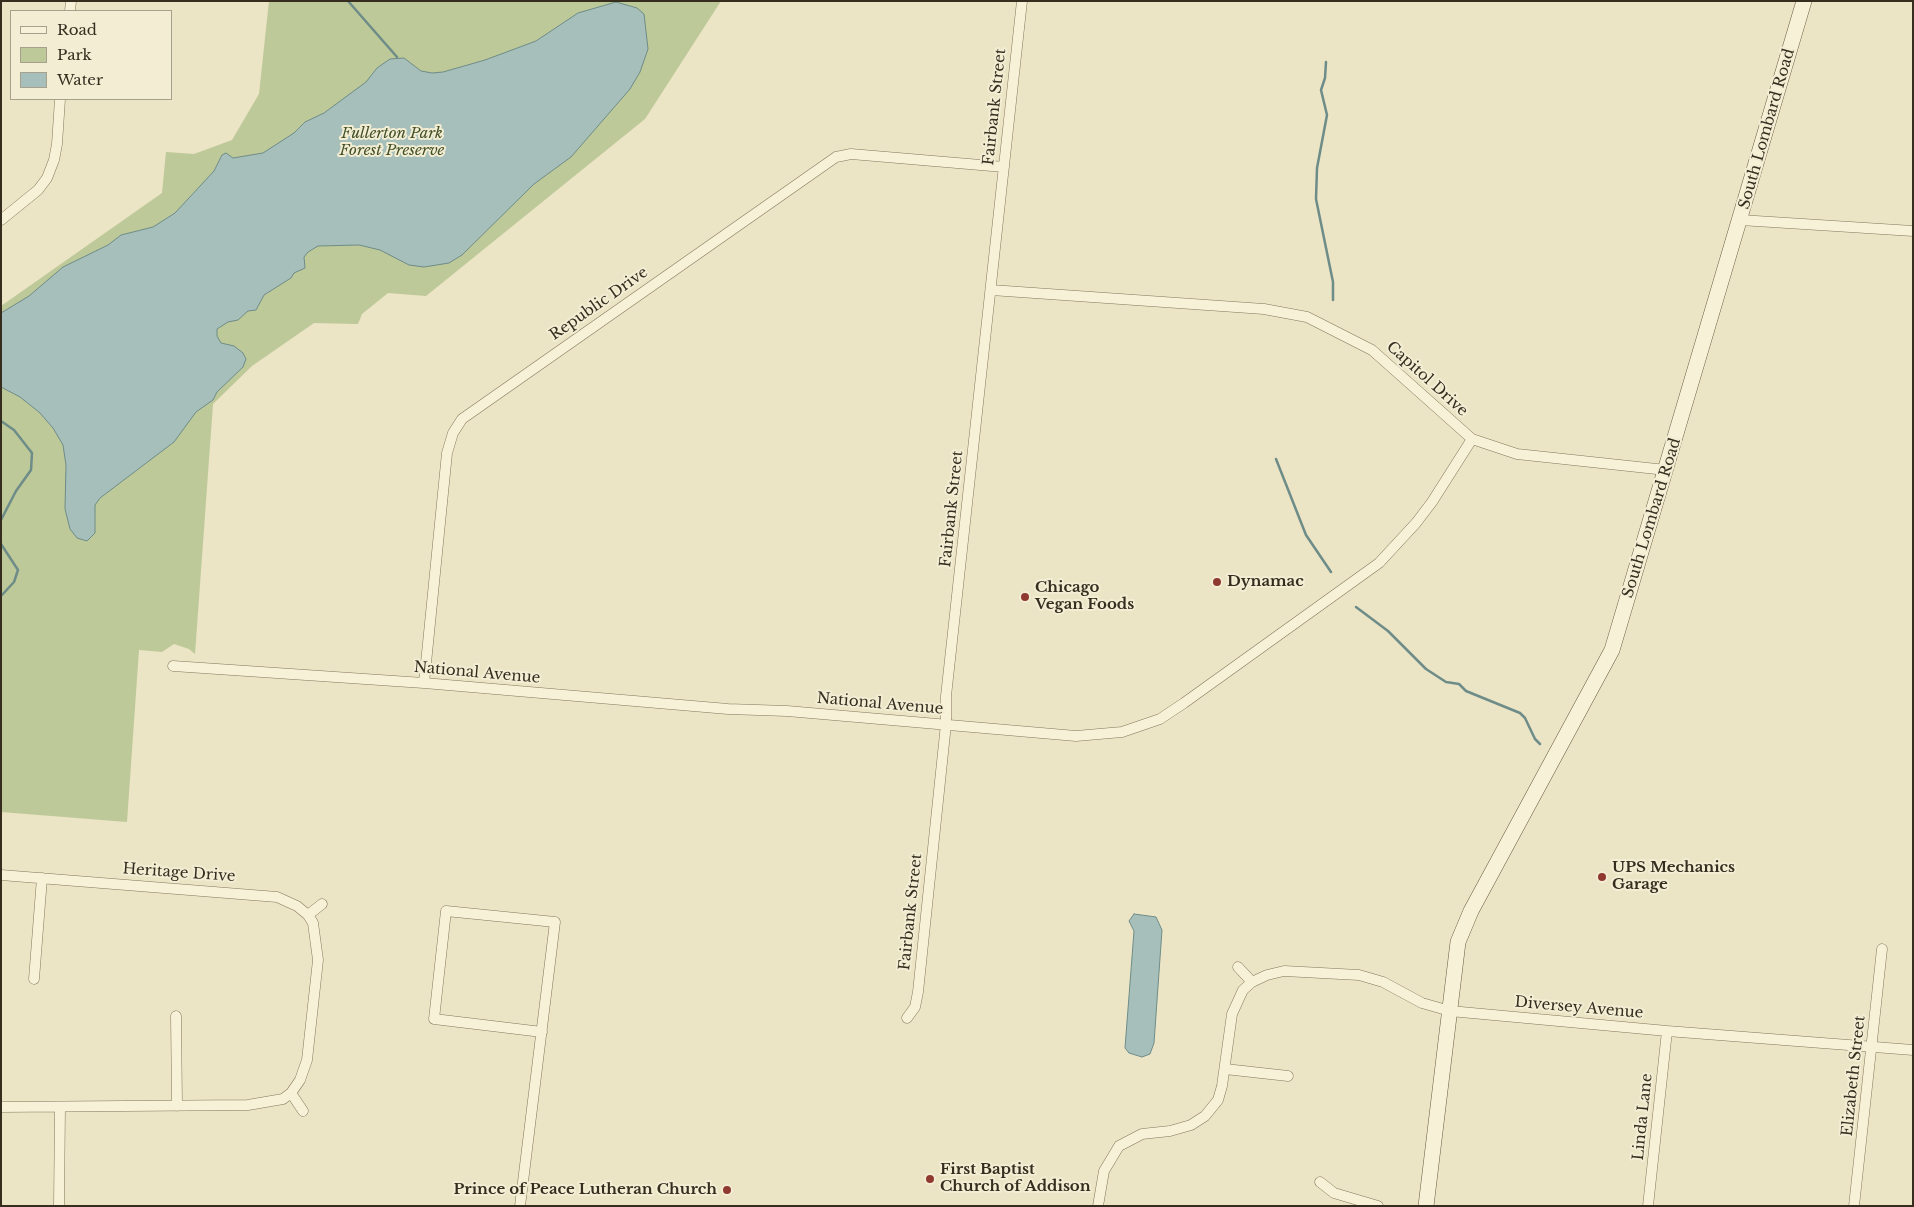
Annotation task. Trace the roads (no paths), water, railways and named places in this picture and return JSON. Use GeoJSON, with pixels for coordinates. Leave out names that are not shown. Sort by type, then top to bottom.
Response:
{"type":"FeatureCollection","features":[{"type":"Feature","properties":{"kind":"street","name":"Fairbank Street"},"geometry":{"type":"LineString","coordinates":[[907,1018],[915,1008],[918,992],[946,724],[946,696],[1022,1]]}},
{"type":"Feature","properties":{"kind":"street","name":"South Lombard Road"},"geometry":{"type":"LineString","coordinates":[[1426,1206],[1458,942],[1471,911],[1612,650],[1804,1]]}},
{"type":"Feature","properties":{"kind":"street"},"geometry":{"type":"LineString","coordinates":[[1,220],[38,190],[47,178],[56,152],[60,100]]}},
{"type":"Feature","properties":{"kind":"street","name":"Republic Drive"},"geometry":{"type":"LineString","coordinates":[[424,683],[446,452],[452,433],[462,419],[836,157],[851,154],[1004,167]]}},
{"type":"Feature","properties":{"kind":"street"},"geometry":{"type":"LineString","coordinates":[[1740,220],[1913,231]]}},
{"type":"Feature","properties":{"kind":"street","name":"Capitol Drive"},"geometry":{"type":"LineString","coordinates":[[991,290],[1264,309],[1307,317],[1370,348],[1472,439],[1517,454],[1666,470]]}},
{"type":"Feature","properties":{"kind":"street","name":"National Avenue"},"geometry":{"type":"LineString","coordinates":[[173,666],[424,683],[728,709],[946,724],[1083,737],[1122,732],[1160,719],[1379,563],[1416,523],[1432,502],[1472,439]]}},
{"type":"Feature","properties":{"kind":"street","name":"Heritage Drive"},"geometry":{"type":"LineString","coordinates":[[1,875],[255,894],[276,897],[297,906],[308,914]]}},
{"type":"Feature","properties":{"kind":"street"},"geometry":{"type":"LineString","coordinates":[[34,979],[42,878]]}},
{"type":"Feature","properties":{"kind":"street"},"geometry":{"type":"LineString","coordinates":[[1,1107],[248,1105],[283,1099],[291,1094],[300,1080],[307,1060],[318,960],[313,923],[308,914],[322,904]]}},
{"type":"Feature","properties":{"kind":"street"},"geometry":{"type":"LineString","coordinates":[[520,1206],[542,1032],[555,922],[446,912],[434,1019],[542,1032]]}},
{"type":"Feature","properties":{"kind":"street","name":"Elizabeth Street"},"geometry":{"type":"LineString","coordinates":[[1854,1206],[1882,949]]}},
{"type":"Feature","properties":{"kind":"street"},"geometry":{"type":"LineString","coordinates":[[1098,1206],[1104,1170],[1119,1146],[1142,1134],[1181,1129],[1204,1116],[1218,1100],[1225,1069],[1228,1029],[1234,1008],[1243,990],[1252,982],[1238,968]]}},
{"type":"Feature","properties":{"kind":"street","name":"Diversey Avenue"},"geometry":{"type":"LineString","coordinates":[[1252,982],[1267,974],[1284,971],[1360,975],[1383,982],[1449,1016],[1913,1050]]}},
{"type":"Feature","properties":{"kind":"street"},"geometry":{"type":"LineString","coordinates":[[176,1016],[177,1106]]}},
{"type":"Feature","properties":{"kind":"street","name":"Linda Lane"},"geometry":{"type":"LineString","coordinates":[[1648,1206],[1667,1031]]}},
{"type":"Feature","properties":{"kind":"street"},"geometry":{"type":"LineString","coordinates":[[1225,1069],[1288,1076]]}},
{"type":"Feature","properties":{"kind":"street"},"geometry":{"type":"LineString","coordinates":[[291,1094],[303,1111]]}},
{"type":"Feature","properties":{"kind":"street"},"geometry":{"type":"LineString","coordinates":[[59,1206],[60,1107]]}},
{"type":"Feature","properties":{"kind":"street"},"geometry":{"type":"LineString","coordinates":[[1320,1182],[1334,1193],[1378,1206]]}},
{"type":"Feature","properties":{"kind":"water"},"geometry":{"type":"Polygon","coordinates":[[[616,2],[637,8],[644,14],[648,49],[640,72],[630,89],[571,157],[534,184],[462,255],[449,263],[424,267],[409,265],[380,250],[359,245],[318,246],[308,252],[304,257],[305,268],[294,273],[291,278],[264,295],[256,310],[248,311],[238,320],[228,322],[217,329],[217,336],[221,343],[234,346],[243,353],[246,359],[243,367],[217,392],[213,400],[196,412],[174,442],[100,498],[95,505],[95,533],[87,541],[77,538],[70,529],[65,509],[66,465],[63,445],[53,428],[39,412],[20,397],[1,387],[1,313],[29,296],[63,267],[108,245],[121,235],[153,227],[175,213],[214,171],[222,155],[226,153],[233,158],[263,153],[294,133],[305,122],[324,113],[366,82],[377,68],[390,59],[404,58],[421,71],[443,72],[485,60],[536,41],[578,13],[616,2]]]}},
{"type":"Feature","properties":{"kind":"water"},"geometry":{"type":"Polygon","coordinates":[[[1134,914],[1156,917],[1162,930],[1154,1043],[1150,1054],[1142,1057],[1129,1053],[1125,1048],[1134,931],[1129,921],[1134,914]]]}},
{"type":"Feature","properties":{"kind":"waterway"},"geometry":{"type":"LineString","coordinates":[[348,1],[397,57]]}},
{"type":"Feature","properties":{"kind":"waterway"},"geometry":{"type":"LineString","coordinates":[[1326,62],[1325,78],[1321,90],[1327,115],[1317,168],[1316,199],[1333,282],[1333,300]]}},
{"type":"Feature","properties":{"kind":"waterway"},"geometry":{"type":"LineString","coordinates":[[1,421],[14,430],[32,453],[31,470],[16,491],[1,520]]}},
{"type":"Feature","properties":{"kind":"waterway"},"geometry":{"type":"LineString","coordinates":[[1276,459],[1306,535],[1331,572]]}},
{"type":"Feature","properties":{"kind":"waterway"},"geometry":{"type":"LineString","coordinates":[[1,544],[18,570],[14,582],[1,596]]}},
{"type":"Feature","properties":{"kind":"waterway"},"geometry":{"type":"LineString","coordinates":[[1356,607],[1388,631],[1426,669],[1446,682],[1459,684],[1466,691],[1520,713],[1540,744]]}},
{"type":"Feature","properties":{"kind":"place","name":"Dynamac"},"geometry":{"type":"Point","coordinates":[1217,582]}},
{"type":"Feature","properties":{"kind":"place","name":"Chicago Vegan Foods"},"geometry":{"type":"Point","coordinates":[1025,597]}},
{"type":"Feature","properties":{"kind":"place","name":"UPS Mechanics Garage"},"geometry":{"type":"Point","coordinates":[1602,877]}},
{"type":"Feature","properties":{"kind":"place","name":"First Baptist Church of Addison"},"geometry":{"type":"Point","coordinates":[930,1179]}},
{"type":"Feature","properties":{"kind":"place","name":"Prince of Peace Lutheran Church"},"geometry":{"type":"Point","coordinates":[727,1190]}},
{"type":"Feature","properties":{"kind":"park label","name":"Fullerton Park Forest Preserve"},"geometry":{"type":"Point","coordinates":[392,142]}}]}
